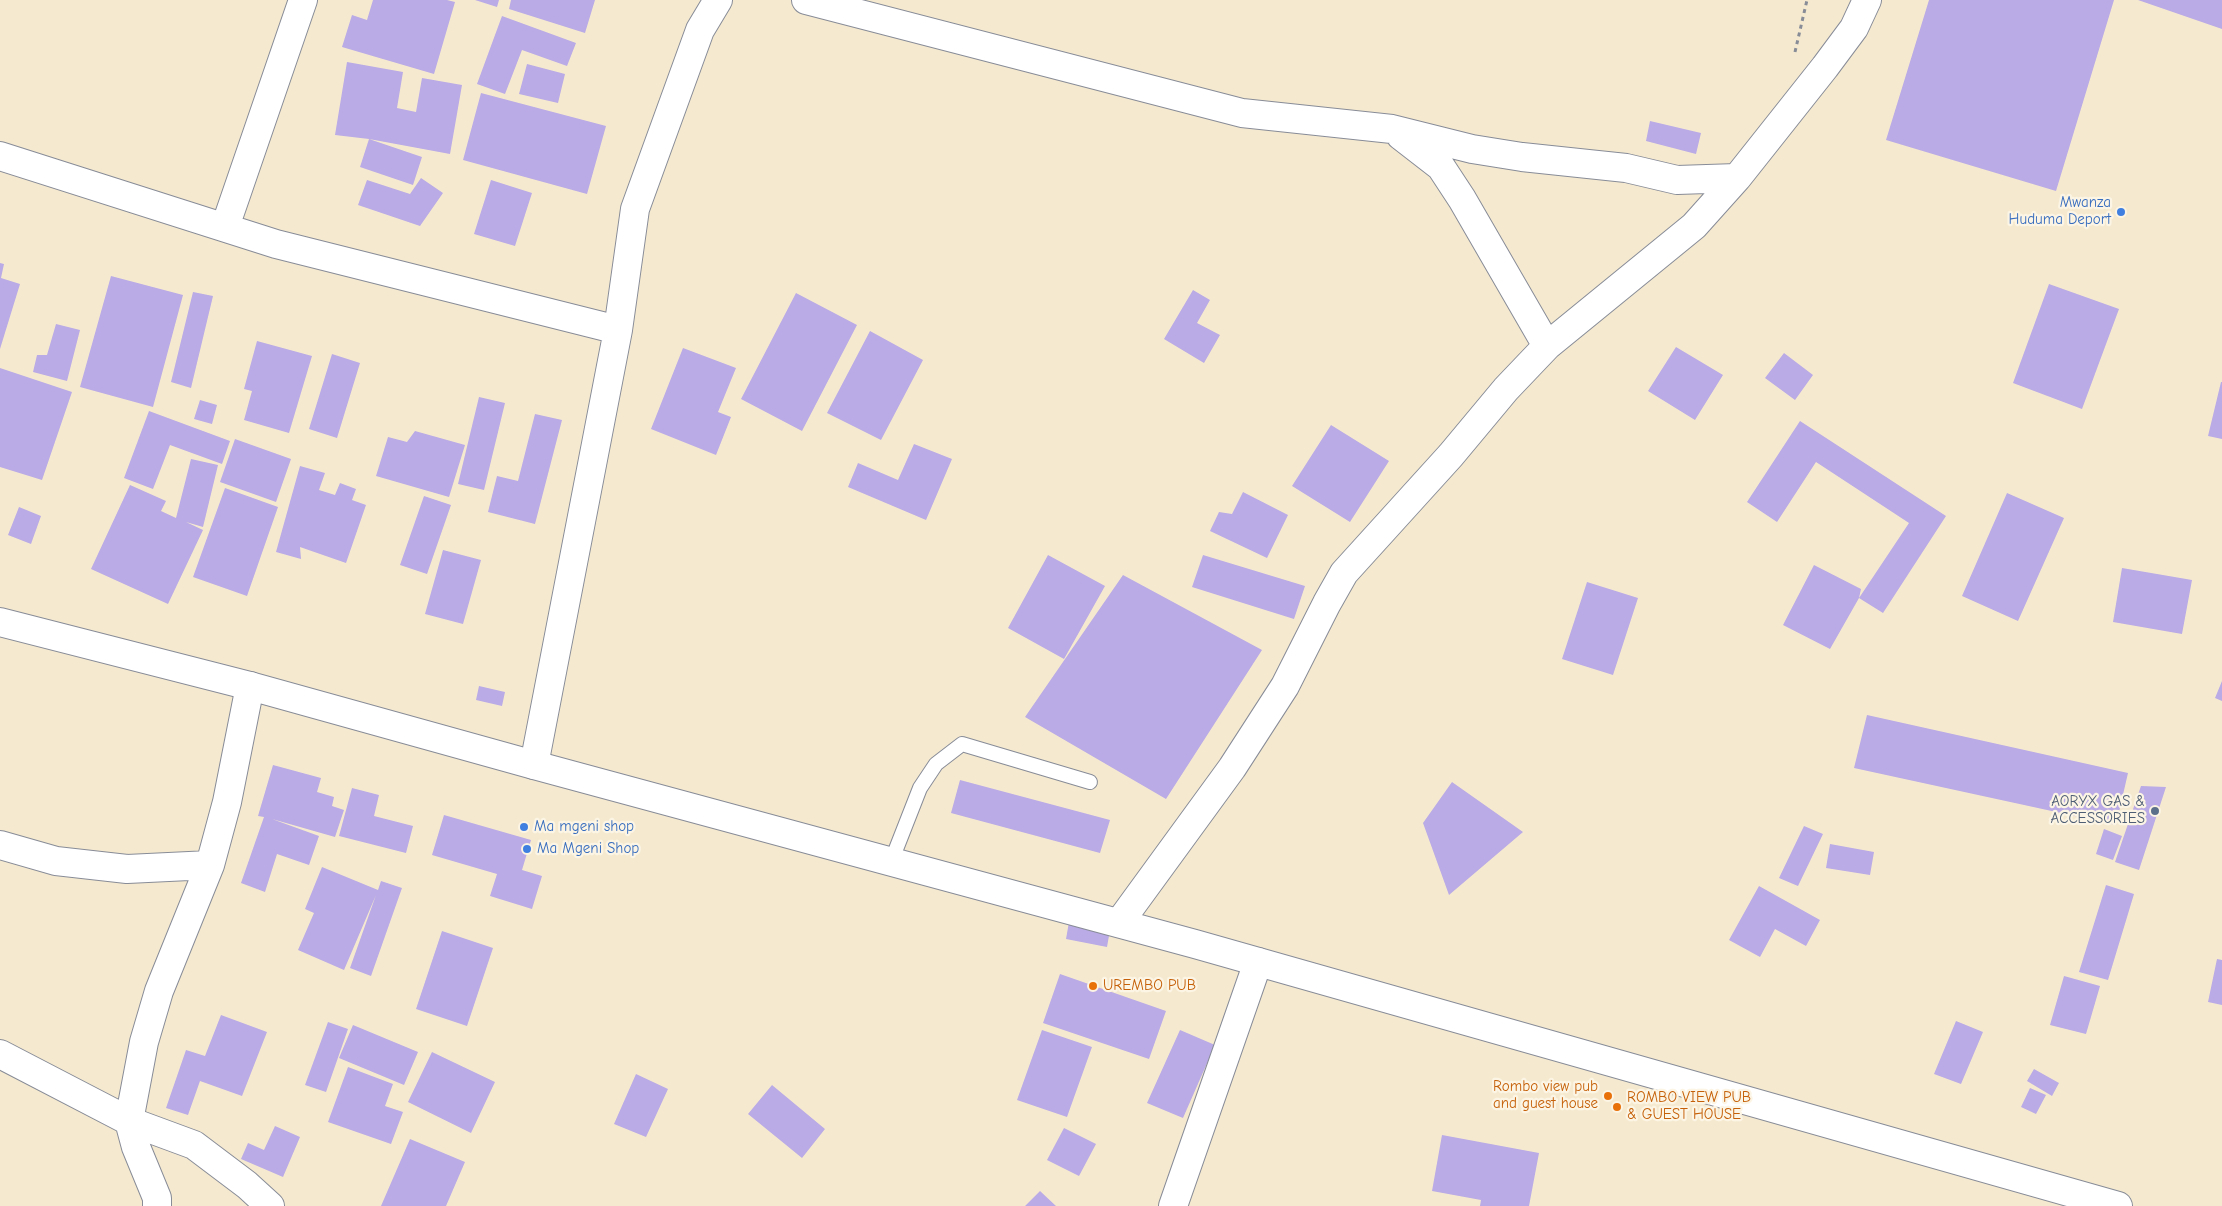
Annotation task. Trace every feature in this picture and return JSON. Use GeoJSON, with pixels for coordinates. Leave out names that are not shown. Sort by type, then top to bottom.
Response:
{"type":"FeatureCollection","features":[{"type":"Feature","properties":{"kind":"street"},"geometry":{"type":"LineString","coordinates":[[225,227],[303,0]]}},
{"type":"Feature","properties":{"kind":"street"},"geometry":{"type":"LineString","coordinates":[[534,766],[618,330],[635,210],[700,30],[718,0]]}},
{"type":"Feature","properties":{"kind":"street"},"geometry":{"type":"LineString","coordinates":[[806,0],[1242,113],[1392,130],[1472,149],[1522,157],[1626,168],[1677,180],[1737,178]]}},
{"type":"Feature","properties":{"kind":"street"},"geometry":{"type":"LineString","coordinates":[[1119,923],[1232,768],[1270,711],[1344,573],[1451,455],[1506,389],[1547,346],[1694,226],[1737,178],[1825,67],[1854,28],[1867,0]]}},
{"type":"Feature","properties":{"kind":"street"},"geometry":{"type":"LineString","coordinates":[[1392,130],[1441,167],[1462,199],[1547,346]]}},
{"type":"Feature","properties":{"kind":"street"},"geometry":{"type":"LineString","coordinates":[[0,156],[276,244],[618,330]]}},
{"type":"Feature","properties":{"kind":"street"},"geometry":{"type":"LineString","coordinates":[[0,622],[250,686],[534,766],[1119,923],[2118,1206]]}},
{"type":"Feature","properties":{"kind":"street"},"geometry":{"type":"LineString","coordinates":[[157,1206],[157,1198],[136,1147],[129,1121],[144,1042],[159,991],[210,865],[227,802],[250,686]]}},
{"type":"Feature","properties":{"kind":"street"},"geometry":{"type":"LineString","coordinates":[[0,845],[56,861],[127,869],[210,865]]}},
{"type":"Feature","properties":{"kind":"street"},"geometry":{"type":"LineString","coordinates":[[1173,1206],[1258,962]]}},
{"type":"Feature","properties":{"kind":"street"},"geometry":{"type":"LineString","coordinates":[[0,1054],[129,1121],[194,1144],[248,1186],[270,1206]]}},
{"type":"Feature","properties":{"kind":"lane"},"geometry":{"type":"LineString","coordinates":[[891,862],[920,788],[936,764],[962,744],[1090,782]]}},
{"type":"Feature","properties":{"kind":"building"},"geometry":{"type":"Polygon","coordinates":[[[373,0],[447,0],[455,2],[434,74],[342,47],[352,15],[367,20],[373,0]]]}},
{"type":"Feature","properties":{"kind":"building"},"geometry":{"type":"Polygon","coordinates":[[[475,0],[499,0],[497,7],[475,0]]]}},
{"type":"Feature","properties":{"kind":"building"},"geometry":{"type":"Polygon","coordinates":[[[511,0],[595,0],[585,33],[509,9],[511,0]]]}},
{"type":"Feature","properties":{"kind":"building"},"geometry":{"type":"Polygon","coordinates":[[[1929,0],[2114,0],[2056,191],[1886,140],[1929,0]]]}},
{"type":"Feature","properties":{"kind":"building"},"geometry":{"type":"Polygon","coordinates":[[[2138,0],[2222,0],[2222,29],[2138,0]]]}},
{"type":"Feature","properties":{"kind":"building"},"geometry":{"type":"Polygon","coordinates":[[[502,16],[576,43],[567,66],[522,50],[505,94],[477,84],[502,16]]]}},
{"type":"Feature","properties":{"kind":"building"},"geometry":{"type":"Polygon","coordinates":[[[347,62],[403,72],[397,108],[416,112],[422,78],[462,85],[450,154],[369,139],[335,135],[347,62]]]}},
{"type":"Feature","properties":{"kind":"building"},"geometry":{"type":"Polygon","coordinates":[[[527,64],[565,74],[558,103],[519,94],[527,64]]]}},
{"type":"Feature","properties":{"kind":"building"},"geometry":{"type":"Polygon","coordinates":[[[481,93],[606,126],[587,194],[463,160],[481,93]]]}},
{"type":"Feature","properties":{"kind":"building"},"geometry":{"type":"Polygon","coordinates":[[[1650,121],[1701,133],[1696,154],[1646,141],[1650,121]]]}},
{"type":"Feature","properties":{"kind":"building"},"geometry":{"type":"Polygon","coordinates":[[[369,139],[422,157],[413,185],[360,167],[369,139]]]}},
{"type":"Feature","properties":{"kind":"building"},"geometry":{"type":"Polygon","coordinates":[[[421,178],[443,193],[420,226],[358,205],[367,180],[410,194],[421,178]]]}},
{"type":"Feature","properties":{"kind":"building"},"geometry":{"type":"Polygon","coordinates":[[[491,180],[532,193],[515,246],[474,234],[491,180]]]}},
{"type":"Feature","properties":{"kind":"building"},"geometry":{"type":"Polygon","coordinates":[[[0,263],[4,264],[1,278],[20,284],[0,349],[0,263]]]}},
{"type":"Feature","properties":{"kind":"building"},"geometry":{"type":"Polygon","coordinates":[[[111,276],[183,295],[153,407],[80,387],[111,276]]]}},
{"type":"Feature","properties":{"kind":"building"},"geometry":{"type":"Polygon","coordinates":[[[2049,284],[2119,309],[2082,409],[2013,383],[2049,284]]]}},
{"type":"Feature","properties":{"kind":"building"},"geometry":{"type":"Polygon","coordinates":[[[1193,290],[1210,300],[1197,323],[1220,335],[1204,363],[1164,339],[1193,290]]]}},
{"type":"Feature","properties":{"kind":"building"},"geometry":{"type":"Polygon","coordinates":[[[193,292],[213,296],[191,388],[171,382],[193,292]]]}},
{"type":"Feature","properties":{"kind":"building"},"geometry":{"type":"Polygon","coordinates":[[[796,293],[857,325],[802,431],[741,399],[796,293]]]}},
{"type":"Feature","properties":{"kind":"building"},"geometry":{"type":"Polygon","coordinates":[[[56,324],[80,330],[67,381],[33,372],[37,355],[47,355],[56,324]]]}},
{"type":"Feature","properties":{"kind":"building"},"geometry":{"type":"Polygon","coordinates":[[[870,331],[923,360],[881,440],[827,413],[870,331]]]}},
{"type":"Feature","properties":{"kind":"building"},"geometry":{"type":"Polygon","coordinates":[[[257,341],[312,356],[289,433],[244,420],[252,391],[244,389],[257,341]]]}},
{"type":"Feature","properties":{"kind":"building"},"geometry":{"type":"Polygon","coordinates":[[[1676,347],[1723,375],[1695,420],[1648,391],[1676,347]]]}},
{"type":"Feature","properties":{"kind":"building"},"geometry":{"type":"Polygon","coordinates":[[[683,348],[736,368],[718,412],[731,417],[716,455],[651,429],[683,348]]]}},
{"type":"Feature","properties":{"kind":"building"},"geometry":{"type":"Polygon","coordinates":[[[1784,353],[1813,375],[1795,400],[1765,378],[1784,353]]]}},
{"type":"Feature","properties":{"kind":"building"},"geometry":{"type":"Polygon","coordinates":[[[332,354],[360,363],[337,438],[309,429],[332,354]]]}},
{"type":"Feature","properties":{"kind":"building"},"geometry":{"type":"Polygon","coordinates":[[[0,368],[72,392],[42,480],[0,467],[0,368]]]}},
{"type":"Feature","properties":{"kind":"building"},"geometry":{"type":"Polygon","coordinates":[[[2222,382],[2222,439],[2208,436],[2222,382]]]}},
{"type":"Feature","properties":{"kind":"building"},"geometry":{"type":"Polygon","coordinates":[[[479,397],[505,403],[484,490],[458,484],[479,397]]]}},
{"type":"Feature","properties":{"kind":"building"},"geometry":{"type":"Polygon","coordinates":[[[200,400],[217,405],[212,424],[194,419],[200,400]]]}},
{"type":"Feature","properties":{"kind":"building"},"geometry":{"type":"Polygon","coordinates":[[[149,411],[230,441],[222,464],[170,445],[153,489],[124,478],[149,411]]]}},
{"type":"Feature","properties":{"kind":"building"},"geometry":{"type":"Polygon","coordinates":[[[535,414],[562,420],[535,524],[488,512],[497,476],[518,481],[535,414]]]}},
{"type":"Feature","properties":{"kind":"building"},"geometry":{"type":"Polygon","coordinates":[[[1800,421],[1946,516],[1883,613],[1859,598],[1909,523],[1816,462],[1777,522],[1747,502],[1800,421]]]}},
{"type":"Feature","properties":{"kind":"building"},"geometry":{"type":"Polygon","coordinates":[[[1331,425],[1389,461],[1350,522],[1292,486],[1331,425]]]}},
{"type":"Feature","properties":{"kind":"building"},"geometry":{"type":"Polygon","coordinates":[[[415,431],[465,445],[449,497],[376,476],[388,437],[407,442],[415,431]]]}},
{"type":"Feature","properties":{"kind":"building"},"geometry":{"type":"Polygon","coordinates":[[[235,439],[291,459],[276,502],[220,482],[235,439]]]}},
{"type":"Feature","properties":{"kind":"building"},"geometry":{"type":"Polygon","coordinates":[[[914,444],[952,459],[926,520],[848,487],[858,463],[898,480],[914,444]]]}},
{"type":"Feature","properties":{"kind":"building"},"geometry":{"type":"Polygon","coordinates":[[[191,459],[218,465],[203,527],[186,522],[203,530],[168,604],[91,569],[130,485],[166,501],[161,511],[176,518],[191,459]]]}},
{"type":"Feature","properties":{"kind":"building"},"geometry":{"type":"Polygon","coordinates":[[[300,466],[325,473],[319,490],[335,495],[340,483],[356,489],[352,500],[366,505],[346,563],[300,547],[301,559],[276,552],[300,466]]]}},
{"type":"Feature","properties":{"kind":"building"},"geometry":{"type":"Polygon","coordinates":[[[225,488],[278,507],[247,596],[193,577],[225,488]]]}},
{"type":"Feature","properties":{"kind":"building"},"geometry":{"type":"Polygon","coordinates":[[[1243,492],[1288,515],[1267,558],[1210,531],[1219,512],[1232,514],[1243,492]]]}},
{"type":"Feature","properties":{"kind":"building"},"geometry":{"type":"Polygon","coordinates":[[[2007,493],[2064,518],[2018,621],[1962,596],[2007,493]]]}},
{"type":"Feature","properties":{"kind":"building"},"geometry":{"type":"Polygon","coordinates":[[[424,496],[451,505],[427,574],[400,565],[424,496]]]}},
{"type":"Feature","properties":{"kind":"building"},"geometry":{"type":"Polygon","coordinates":[[[19,507],[41,516],[31,544],[8,535],[19,507]]]}},
{"type":"Feature","properties":{"kind":"building"},"geometry":{"type":"Polygon","coordinates":[[[443,550],[481,560],[463,624],[425,614],[443,550]]]}},
{"type":"Feature","properties":{"kind":"building"},"geometry":{"type":"Polygon","coordinates":[[[1048,555],[1105,586],[1064,659],[1008,628],[1048,555]]]}},
{"type":"Feature","properties":{"kind":"building"},"geometry":{"type":"Polygon","coordinates":[[[1203,555],[1305,586],[1294,619],[1192,587],[1203,555]]]}},
{"type":"Feature","properties":{"kind":"building"},"geometry":{"type":"Polygon","coordinates":[[[1814,565],[1861,589],[1859,598],[1830,649],[1783,625],[1814,565]]]}},
{"type":"Feature","properties":{"kind":"building"},"geometry":{"type":"Polygon","coordinates":[[[2122,568],[2192,580],[2182,634],[2113,622],[2122,568]]]}},
{"type":"Feature","properties":{"kind":"building"},"geometry":{"type":"Polygon","coordinates":[[[1123,575],[1262,650],[1166,799],[1025,717],[1123,575]]]}},
{"type":"Feature","properties":{"kind":"building"},"geometry":{"type":"Polygon","coordinates":[[[1587,582],[1638,598],[1613,675],[1562,659],[1587,582]]]}},
{"type":"Feature","properties":{"kind":"building"},"geometry":{"type":"Polygon","coordinates":[[[2222,681],[2222,701],[2215,698],[2222,681]]]}},
{"type":"Feature","properties":{"kind":"building"},"geometry":{"type":"Polygon","coordinates":[[[479,686],[505,692],[502,706],[476,700],[479,686]]]}},
{"type":"Feature","properties":{"kind":"building"},"geometry":{"type":"Polygon","coordinates":[[[1867,715],[2128,773],[2116,825],[1854,768],[1867,715]]]}},
{"type":"Feature","properties":{"kind":"building"},"geometry":{"type":"Polygon","coordinates":[[[273,765],[321,778],[317,792],[334,797],[332,806],[344,810],[335,837],[272,819],[319,836],[309,865],[277,854],[265,892],[241,883],[264,817],[258,816],[273,765]]]}},
{"type":"Feature","properties":{"kind":"building"},"geometry":{"type":"Polygon","coordinates":[[[960,780],[1110,820],[1100,853],[951,813],[960,780]]]}},
{"type":"Feature","properties":{"kind":"building"},"geometry":{"type":"Polygon","coordinates":[[[1452,782],[1523,832],[1449,895],[1423,823],[1452,782]]]}},
{"type":"Feature","properties":{"kind":"building"},"geometry":{"type":"Polygon","coordinates":[[[2141,786],[2166,787],[2139,870],[2115,862],[2141,786]]]}},
{"type":"Feature","properties":{"kind":"building"},"geometry":{"type":"Polygon","coordinates":[[[352,788],[379,795],[374,816],[413,826],[406,853],[339,836],[352,788]]]}},
{"type":"Feature","properties":{"kind":"building"},"geometry":{"type":"Polygon","coordinates":[[[444,815],[531,840],[522,870],[542,876],[532,909],[490,896],[497,874],[432,855],[444,815]]]}},
{"type":"Feature","properties":{"kind":"building"},"geometry":{"type":"Polygon","coordinates":[[[1804,826],[1823,834],[1798,886],[1779,878],[1804,826]]]}},
{"type":"Feature","properties":{"kind":"building"},"geometry":{"type":"Polygon","coordinates":[[[2104,829],[2122,836],[2113,860],[2096,854],[2104,829]]]}},
{"type":"Feature","properties":{"kind":"building"},"geometry":{"type":"Polygon","coordinates":[[[1830,844],[1874,852],[1870,875],[1826,868],[1830,844]]]}},
{"type":"Feature","properties":{"kind":"building"},"geometry":{"type":"Polygon","coordinates":[[[322,867],[378,890],[381,881],[402,888],[371,976],[350,968],[376,895],[344,970],[298,950],[314,913],[305,909],[322,867]]]}},
{"type":"Feature","properties":{"kind":"building"},"geometry":{"type":"Polygon","coordinates":[[[2106,885],[2134,894],[2108,980],[2079,972],[2106,885]]]}},
{"type":"Feature","properties":{"kind":"building"},"geometry":{"type":"Polygon","coordinates":[[[1759,886],[1820,920],[1806,946],[1775,929],[1760,957],[1729,940],[1759,886]]]}},
{"type":"Feature","properties":{"kind":"building"},"geometry":{"type":"Polygon","coordinates":[[[1069,922],[1110,930],[1107,947],[1066,939],[1069,922]]]}},
{"type":"Feature","properties":{"kind":"building"},"geometry":{"type":"Polygon","coordinates":[[[442,931],[493,948],[467,1026],[416,1009],[442,931]]]}},
{"type":"Feature","properties":{"kind":"building"},"geometry":{"type":"Polygon","coordinates":[[[2217,959],[2222,960],[2222,1005],[2208,1002],[2217,959]]]}},
{"type":"Feature","properties":{"kind":"building"},"geometry":{"type":"Polygon","coordinates":[[[1060,974],[1166,1011],[1149,1059],[1043,1023],[1060,974]]]}},
{"type":"Feature","properties":{"kind":"building"},"geometry":{"type":"Polygon","coordinates":[[[2064,976],[2100,986],[2086,1034],[2050,1025],[2064,976]]]}},
{"type":"Feature","properties":{"kind":"building"},"geometry":{"type":"Polygon","coordinates":[[[221,1015],[267,1032],[242,1096],[200,1081],[188,1115],[166,1108],[186,1050],[205,1056],[221,1015]]]}},
{"type":"Feature","properties":{"kind":"building"},"geometry":{"type":"Polygon","coordinates":[[[1956,1021],[1983,1032],[1961,1084],[1934,1074],[1956,1021]]]}},
{"type":"Feature","properties":{"kind":"building"},"geometry":{"type":"Polygon","coordinates":[[[328,1022],[348,1029],[326,1092],[305,1085],[328,1022]]]}},
{"type":"Feature","properties":{"kind":"building"},"geometry":{"type":"Polygon","coordinates":[[[353,1025],[418,1052],[404,1085],[339,1058],[353,1025]]]}},
{"type":"Feature","properties":{"kind":"building"},"geometry":{"type":"Polygon","coordinates":[[[1042,1030],[1092,1047],[1067,1117],[1017,1100],[1042,1030]]]}},
{"type":"Feature","properties":{"kind":"building"},"geometry":{"type":"Polygon","coordinates":[[[1180,1030],[1215,1045],[1183,1118],[1147,1103],[1180,1030]]]}},
{"type":"Feature","properties":{"kind":"building"},"geometry":{"type":"Polygon","coordinates":[[[432,1052],[495,1082],[471,1133],[408,1102],[432,1052]]]}},
{"type":"Feature","properties":{"kind":"building"},"geometry":{"type":"Polygon","coordinates":[[[348,1067],[393,1084],[385,1106],[403,1112],[391,1144],[328,1122],[348,1067]]]}},
{"type":"Feature","properties":{"kind":"building"},"geometry":{"type":"Polygon","coordinates":[[[2034,1069],[2059,1083],[2052,1096],[2027,1081],[2034,1069]]]}},
{"type":"Feature","properties":{"kind":"building"},"geometry":{"type":"Polygon","coordinates":[[[636,1074],[668,1089],[646,1137],[614,1124],[636,1074]]]}},
{"type":"Feature","properties":{"kind":"building"},"geometry":{"type":"Polygon","coordinates":[[[772,1085],[825,1129],[802,1158],[748,1114],[772,1085]]]}},
{"type":"Feature","properties":{"kind":"building"},"geometry":{"type":"Polygon","coordinates":[[[2030,1088],[2046,1095],[2036,1114],[2021,1107],[2030,1088]]]}},
{"type":"Feature","properties":{"kind":"building"},"geometry":{"type":"Polygon","coordinates":[[[275,1126],[300,1137],[283,1177],[241,1159],[248,1143],[264,1150],[275,1126]]]}},
{"type":"Feature","properties":{"kind":"building"},"geometry":{"type":"Polygon","coordinates":[[[1064,1128],[1096,1144],[1079,1176],[1047,1160],[1064,1128]]]}},
{"type":"Feature","properties":{"kind":"building"},"geometry":{"type":"Polygon","coordinates":[[[1442,1135],[1539,1153],[1529,1206],[1480,1206],[1481,1200],[1432,1191],[1442,1135]]]}},
{"type":"Feature","properties":{"kind":"building"},"geometry":{"type":"Polygon","coordinates":[[[410,1139],[465,1162],[446,1206],[381,1206],[410,1139]]]}},
{"type":"Feature","properties":{"kind":"building"},"geometry":{"type":"Polygon","coordinates":[[[1040,1191],[1056,1206],[1025,1206],[1040,1191]]]}},
{"type":"Feature","properties":{"kind":"place","name":"Mwanza Huduma Deport"},"geometry":{"type":"Point","coordinates":[2121,212]}},
{"type":"Feature","properties":{"kind":"place","name":"AORYX GAS & ACCESSORIES"},"geometry":{"type":"Point","coordinates":[2155,811]}},
{"type":"Feature","properties":{"kind":"place","name":"Ma mgeni shop"},"geometry":{"type":"Point","coordinates":[524,827]}},
{"type":"Feature","properties":{"kind":"place","name":"Ma Mgeni Shop"},"geometry":{"type":"Point","coordinates":[527,849]}},
{"type":"Feature","properties":{"kind":"place","name":"UREMBO PUB"},"geometry":{"type":"Point","coordinates":[1093,986]}},
{"type":"Feature","properties":{"kind":"place","name":"Rombo view pub and guest house"},"geometry":{"type":"Point","coordinates":[1608,1096]}},
{"type":"Feature","properties":{"kind":"place","name":"ROMBO VIEW PUB & GUEST HOUSE"},"geometry":{"type":"Point","coordinates":[1617,1107]}}]}
